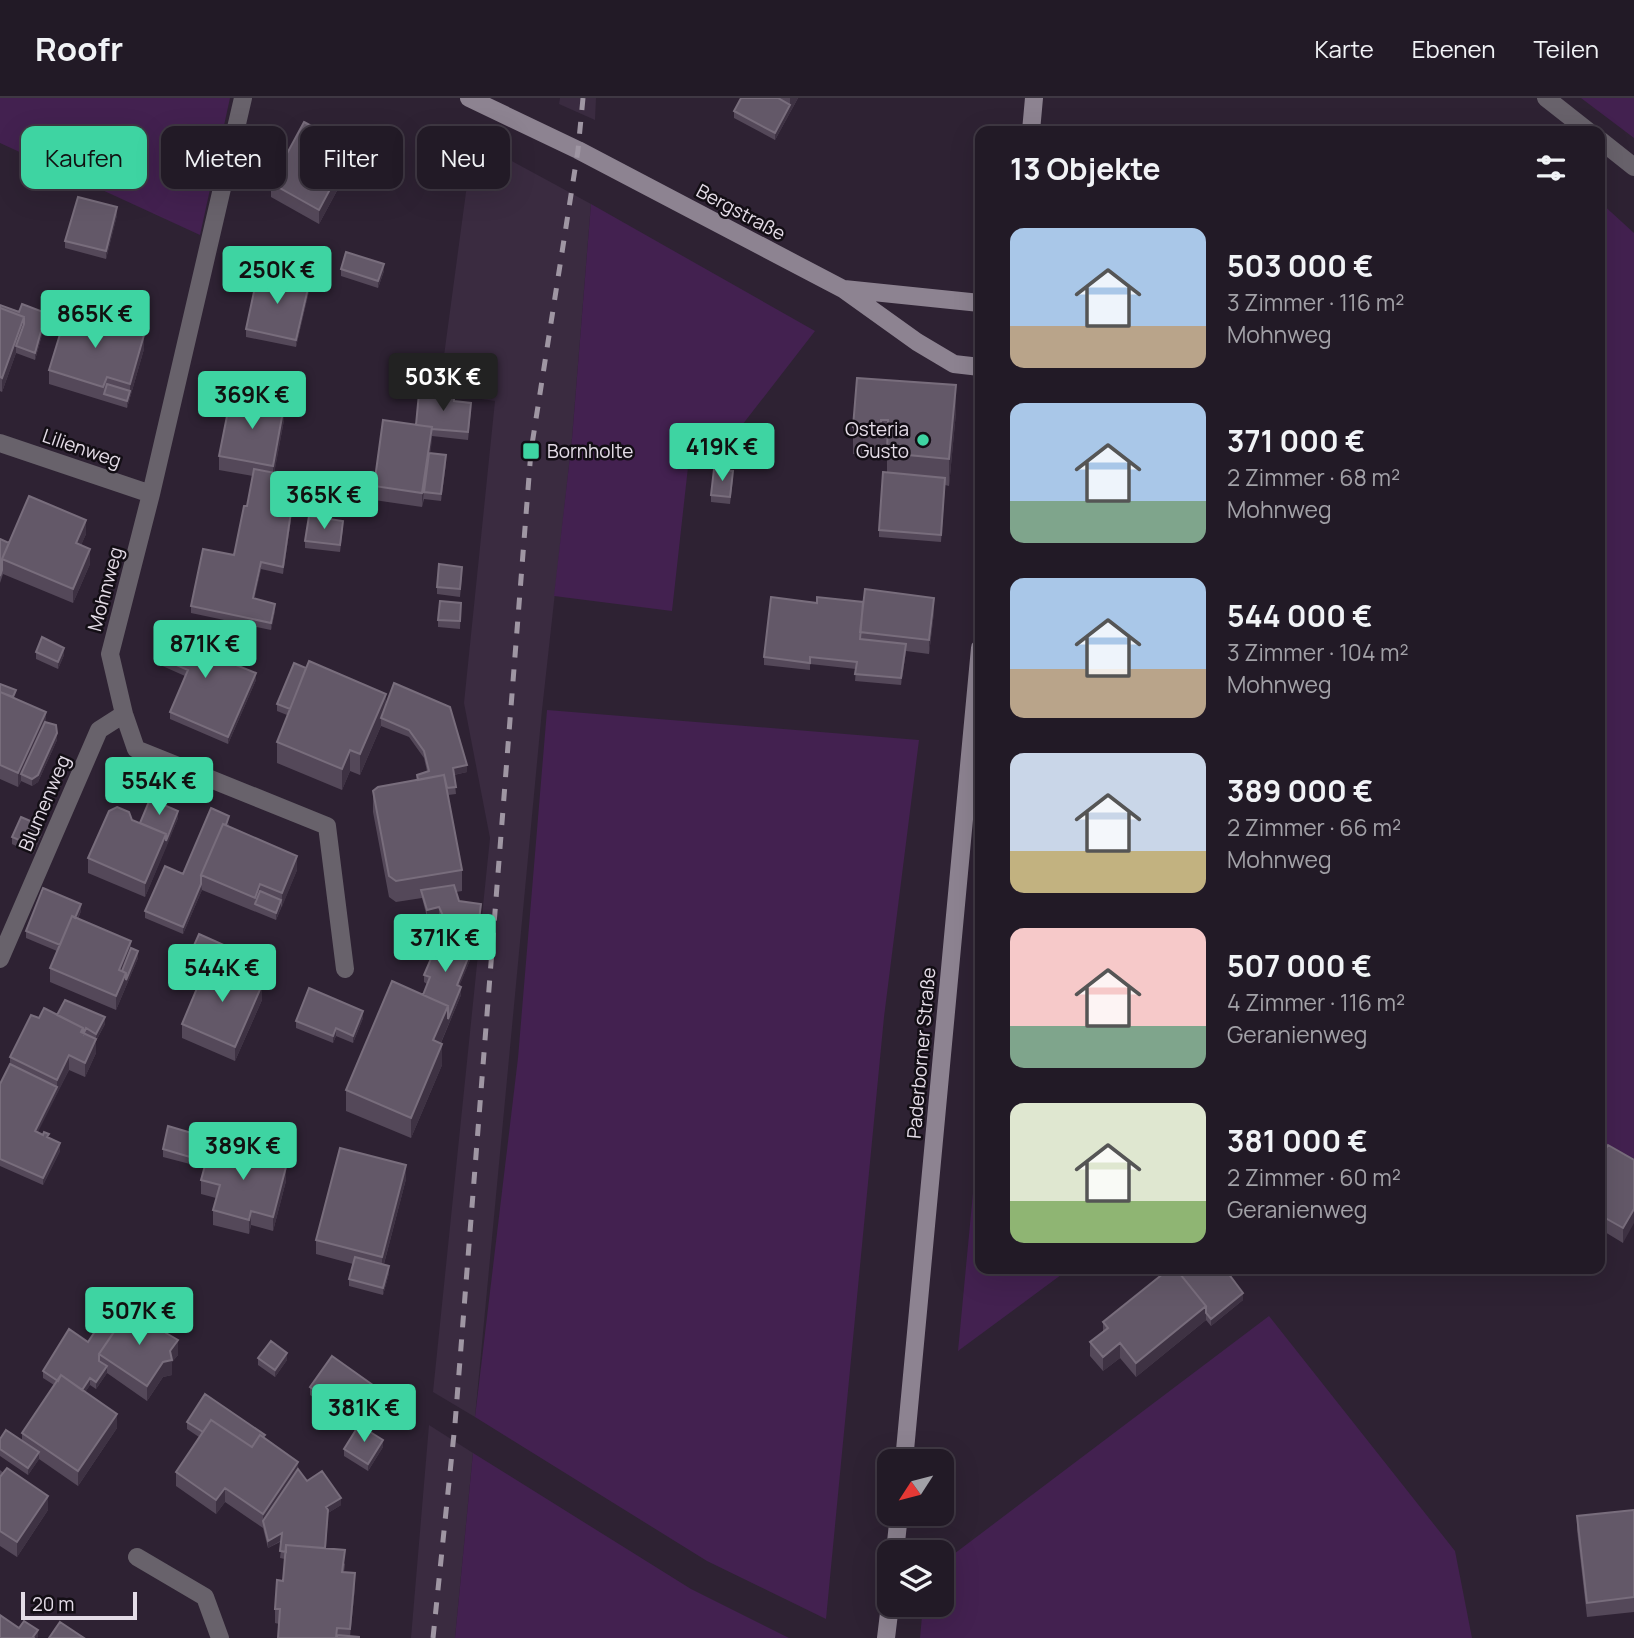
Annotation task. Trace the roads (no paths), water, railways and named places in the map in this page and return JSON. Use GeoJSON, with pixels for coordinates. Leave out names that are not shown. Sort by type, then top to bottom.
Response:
{"type":"FeatureCollection","features":[{"type":"Feature","properties":{"kind":"main road","name":"Bergstraße"},"geometry":{"type":"LineString","coordinates":[[469,98],[578,150],[843,289],[917,342],[954,364],[975,366]]}},
{"type":"Feature","properties":{"kind":"main road"},"geometry":{"type":"LineString","coordinates":[[1031,126],[1034,98]]}},
{"type":"Feature","properties":{"kind":"main road","name":"Bergstraße"},"geometry":{"type":"LineString","coordinates":[[843,289],[975,302]]}},
{"type":"Feature","properties":{"kind":"main road","name":"Paderborner Straße"},"geometry":{"type":"LineString","coordinates":[[905,1449],[975,701]]}},
{"type":"Feature","properties":{"kind":"main road"},"geometry":{"type":"LineString","coordinates":[[886,1638],[889,1617]]}},
{"type":"Feature","properties":{"kind":"street","name":"Mohnweg"},"geometry":{"type":"LineString","coordinates":[[243,98],[151,494],[110,654],[124,714],[136,749],[327,826],[345,969]]}},
{"type":"Feature","properties":{"kind":"street"},"geometry":{"type":"LineString","coordinates":[[1546,98],[1582,126]]}},
{"type":"Feature","properties":{"kind":"street"},"geometry":{"type":"LineString","coordinates":[[1605,144],[1634,167]]}},
{"type":"Feature","properties":{"kind":"street","name":"Lilienweg"},"geometry":{"type":"LineString","coordinates":[[0,443],[151,494]]}},
{"type":"Feature","properties":{"kind":"street","name":"Blumenweg"},"geometry":{"type":"LineString","coordinates":[[0,959],[99,730],[124,714]]}},
{"type":"Feature","properties":{"kind":"street"},"geometry":{"type":"LineString","coordinates":[[137,1558],[205,1597],[220,1638]]}},
{"type":"Feature","properties":{"kind":"railway"},"geometry":{"type":"LineString","coordinates":[[433,1638],[455,1424],[531,451],[578,150],[583,98]]}},
{"type":"Feature","properties":{"kind":"place","name":"Osteria Gusto"},"geometry":{"type":"Point","coordinates":[923,440]}},
{"type":"Feature","properties":{"kind":"place","name":"Bornholte"},"geometry":{"type":"Point","coordinates":[531,451]}}]}
